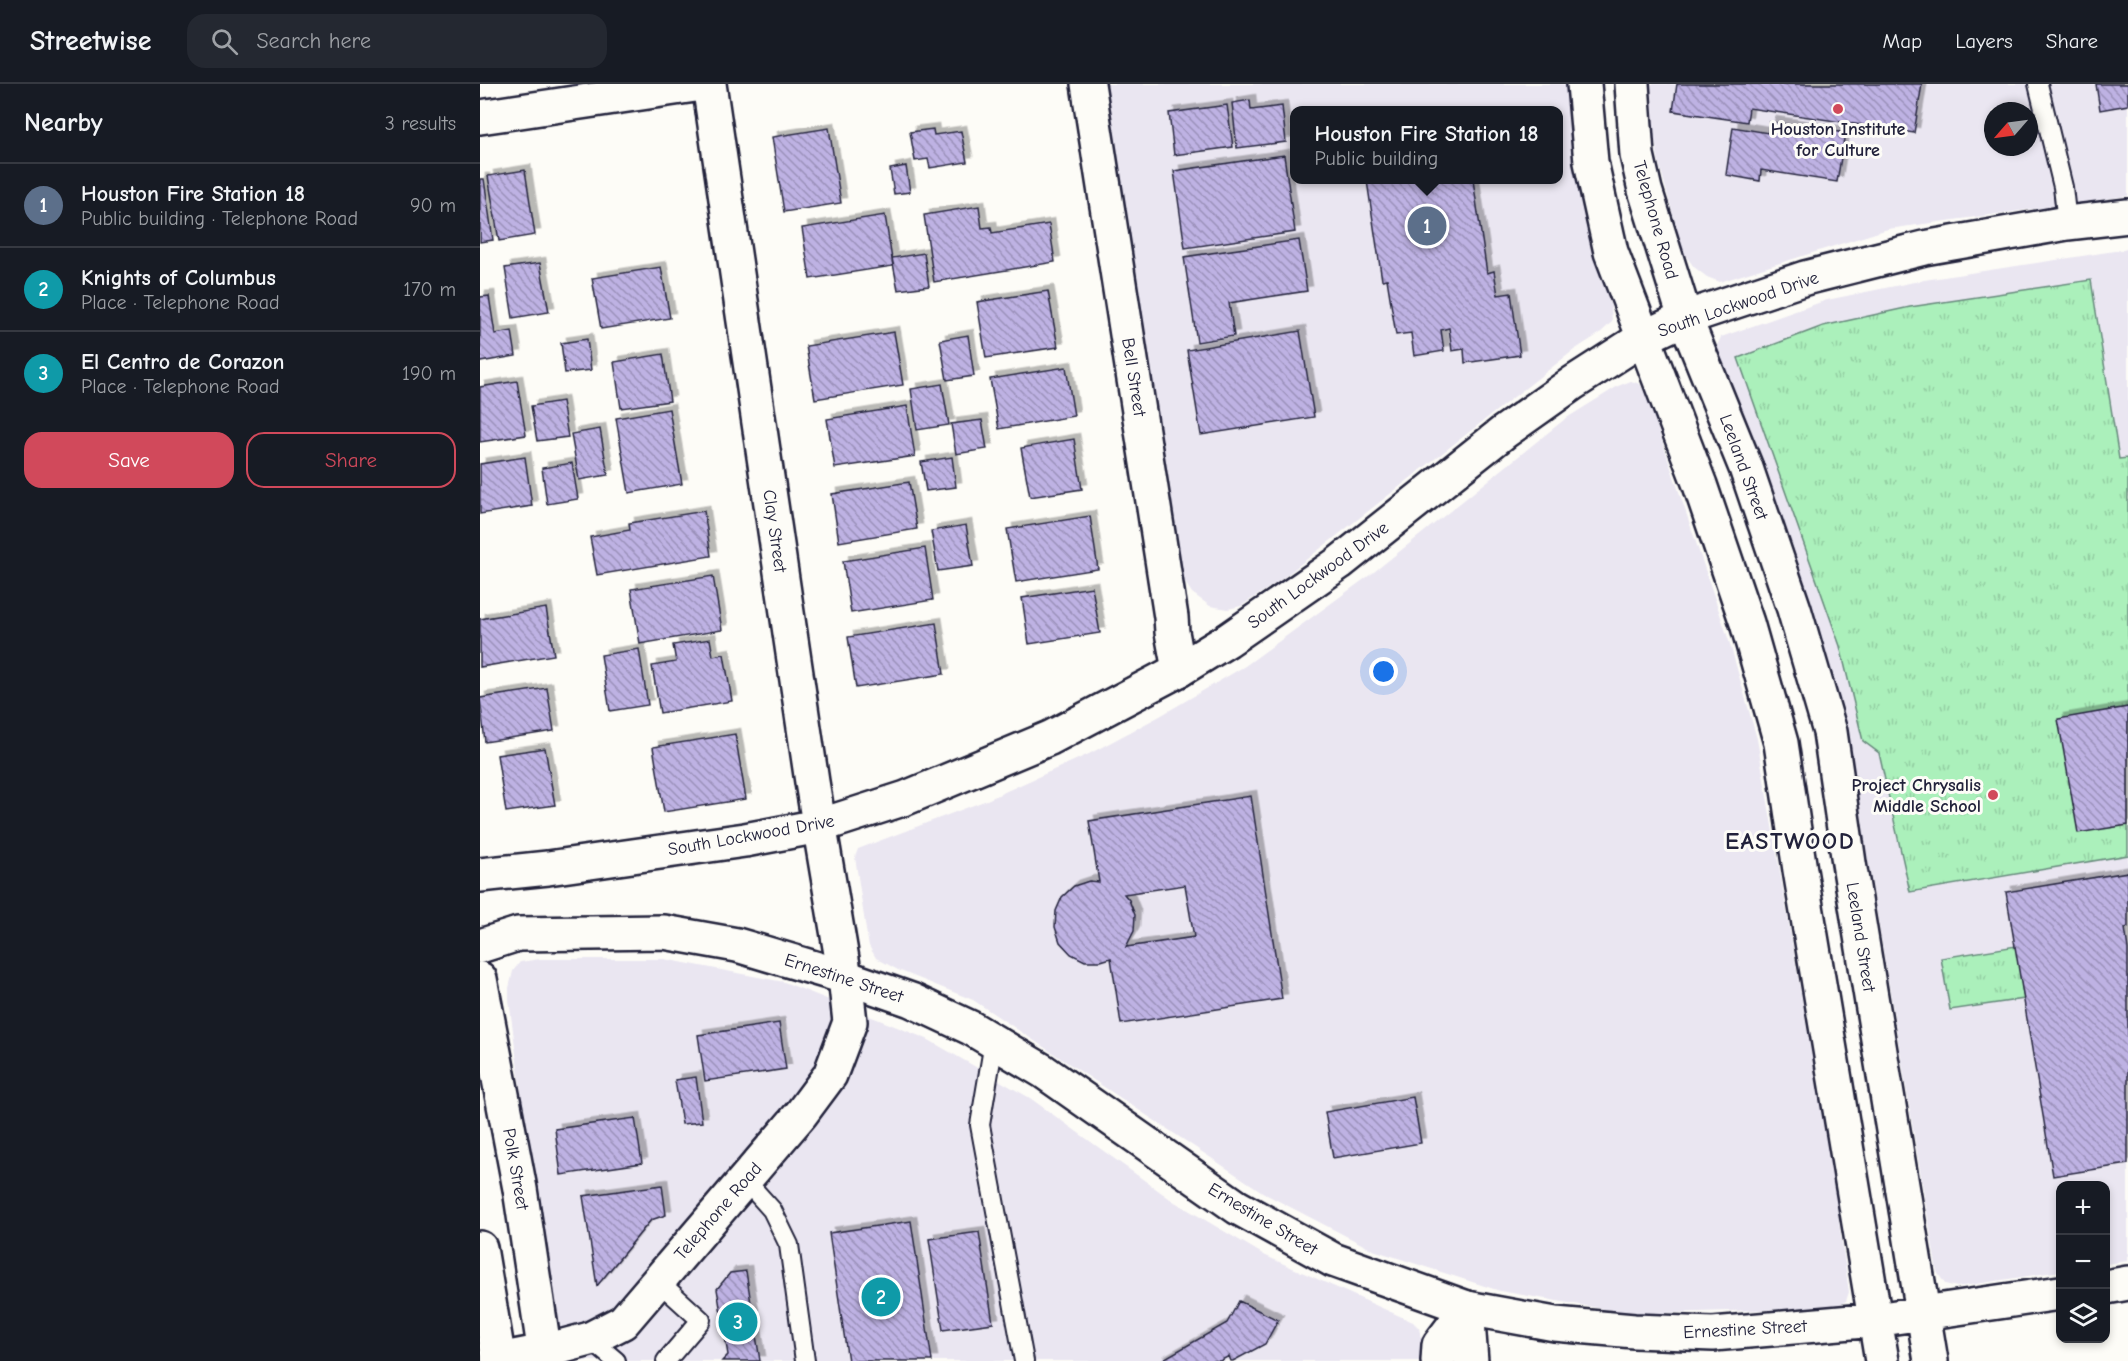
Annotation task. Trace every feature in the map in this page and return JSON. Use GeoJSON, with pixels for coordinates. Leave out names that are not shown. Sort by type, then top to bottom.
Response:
{"type":"FeatureCollection","features":[{"type":"Feature","properties":{"kind":"main road"},"geometry":{"type":"LineString","coordinates":[[480,117],[702,84]]}},
{"type":"Feature","properties":{"kind":"main road","name":"Clay Street"},"geometry":{"type":"LineString","coordinates":[[709,84],[819,826],[845,977]]}},
{"type":"Feature","properties":{"kind":"main road","name":"Bell Street"},"geometry":{"type":"LineString","coordinates":[[1088,84],[1179,669]]}},
{"type":"Feature","properties":{"kind":"main road"},"geometry":{"type":"LineString","coordinates":[[1584,84],[1591,162],[1611,252],[1700,485],[1747,623],[1781,742],[1882,1361]]}},
{"type":"Feature","properties":{"kind":"main road","name":"Telephone Road"},"geometry":{"type":"LineString","coordinates":[[1632,84],[1637,155],[1645,190],[1685,318]]}},
{"type":"Feature","properties":{"kind":"main road","name":"South Lockwood Drive"},"geometry":{"type":"LineString","coordinates":[[480,875],[570,865],[745,840],[819,826],[906,798],[1050,738],[1228,640],[1339,563],[1504,432],[1573,382],[1643,338],[1685,318],[1805,278],[1924,248],[2128,216]]}},
{"type":"Feature","properties":{"kind":"main road","name":"Leeland Street"},"geometry":{"type":"LineString","coordinates":[[1685,318],[1746,468],[1794,609],[1830,732],[1931,1361]]}},
{"type":"Feature","properties":{"kind":"main road"},"geometry":{"type":"LineString","coordinates":[[1794,827],[1843,821]]}},
{"type":"Feature","properties":{"kind":"main road","name":"Ernestine Street"},"geometry":{"type":"LineString","coordinates":[[480,946],[518,934],[664,932],[737,945],[845,977],[911,1000],[971,1028],[1043,1071],[1237,1207],[1333,1260],[1467,1308],[1555,1324],[1634,1331],[1713,1334],[1875,1320],[2056,1294]]}},
{"type":"Feature","properties":{"kind":"main road","name":"Telephone Road"},"geometry":{"type":"LineString","coordinates":[[498,1360],[546,1356],[590,1339],[623,1322],[801,1114],[830,1075],[850,1022],[845,977]]}},
{"type":"Feature","properties":{"kind":"main road","name":"Polk Street"},"geometry":{"type":"LineString","coordinates":[[480,979],[520,1189],[546,1356]]}},
{"type":"Feature","properties":{"kind":"main road"},"geometry":{"type":"LineString","coordinates":[[480,1248],[498,1360]]}},
{"type":"Feature","properties":{"kind":"main road"},"geometry":{"type":"LineString","coordinates":[[2110,1286],[2128,1283]]}},
{"type":"Feature","properties":{"kind":"main road"},"geometry":{"type":"LineString","coordinates":[[1438,1361],[1439,1345],[1467,1308]]}},
{"type":"Feature","properties":{"kind":"main road"},"geometry":{"type":"LineString","coordinates":[[1467,1308],[1471,1361]]}},
{"type":"Feature","properties":{"kind":"lane"},"geometry":{"type":"LineString","coordinates":[[2038,84],[2063,187],[2067,224]]}},
{"type":"Feature","properties":{"kind":"lane"},"geometry":{"type":"LineString","coordinates":[[994,1042],[980,1125],[1024,1361]]}},
{"type":"Feature","properties":{"kind":"lane"},"geometry":{"type":"LineString","coordinates":[[745,1180],[772,1210],[789,1245],[804,1361]]}},
{"type":"Feature","properties":{"kind":"lane"},"geometry":{"type":"LineString","coordinates":[[658,1281],[701,1320],[666,1361]]}},
{"type":"Feature","properties":{"kind":"lane"},"geometry":{"type":"LineString","coordinates":[[590,1339],[616,1361]]}},
{"type":"Feature","properties":{"kind":"shaded area"},"geometry":{"type":"Polygon","coordinates":[[[1106,84],[1566,84],[1569,124],[1589,235],[1611,307],[1612,322],[1279,581],[1241,606],[1228,609],[1210,606],[1192,593],[1185,582],[1106,84]]]}},
{"type":"Feature","properties":{"kind":"shaded area"},"geometry":{"type":"Polygon","coordinates":[[[1645,84],[2128,84],[2128,196],[1888,229],[1720,282],[1707,277],[1694,267],[1683,252],[1659,163],[1645,84]]]}},
{"type":"Feature","properties":{"kind":"shaded area","name":"Project Chrysalis Middle School"},"geometry":{"type":"Polygon","coordinates":[[[2128,249],[2128,1261],[2110,1263],[2110,1181],[2056,1181],[2056,1272],[1957,1287],[1945,1284],[1937,1272],[1850,753],[1813,611],[1749,432],[1716,348],[1721,337],[1827,300],[1924,280],[2128,249]]]}},
{"type":"Feature","properties":{"kind":"shaded area"},"geometry":{"type":"Polygon","coordinates":[[[1631,381],[1640,384],[1647,396],[1730,644],[1757,739],[1833,1179],[1849,1292],[1846,1301],[1828,1308],[1632,1314],[1500,1291],[1373,1250],[1267,1195],[973,1000],[898,970],[876,958],[869,946],[866,930],[855,857],[858,849],[987,800],[1089,754],[1245,666],[1374,572],[1565,419],[1618,386],[1631,381]]]}},
{"type":"Feature","properties":{"kind":"shaded area"},"geometry":{"type":"Polygon","coordinates":[[[540,959],[664,959],[784,982],[927,1039],[1030,1098],[1173,1201],[1266,1256],[1413,1322],[1419,1328],[1422,1361],[564,1361],[555,1295],[528,1146],[509,1000],[513,971],[520,962],[540,959]]]}},
{"type":"Feature","properties":{"kind":"green space","name":"Project Chrysalis Middle School"},"geometry":{"type":"Polygon","coordinates":[[[2091,280],[2119,459],[2128,458],[2128,855],[1910,892],[1879,753],[1863,741],[1840,646],[1738,358],[1823,326],[1910,307],[2091,280]]]}},
{"type":"Feature","properties":{"kind":"green space"},"geometry":{"type":"Polygon","coordinates":[[[2016,946],[2024,999],[1950,1010],[1941,958],[2016,946]]]}},
{"type":"Feature","properties":{"kind":"building","name":"Houston Institute for Culture"},"geometry":{"type":"Polygon","coordinates":[[[1677,84],[1922,84],[1914,133],[1749,108],[1747,122],[1673,111],[1677,84]]]}},
{"type":"Feature","properties":{"kind":"building"},"geometry":{"type":"Polygon","coordinates":[[[2096,84],[2128,84],[2128,105],[2100,110],[2096,84]]]}},
{"type":"Feature","properties":{"kind":"building"},"geometry":{"type":"Polygon","coordinates":[[[1250,100],[1251,110],[1282,106],[1286,142],[1237,148],[1232,103],[1250,100]]]}},
{"type":"Feature","properties":{"kind":"building"},"geometry":{"type":"Polygon","coordinates":[[[1227,105],[1233,147],[1174,155],[1169,113],[1227,105]]]}},
{"type":"Feature","properties":{"kind":"building"},"geometry":{"type":"Polygon","coordinates":[[[1770,122],[1845,133],[1837,182],[1761,170],[1760,181],[1726,175],[1733,127],[1768,133],[1770,122]]]}},
{"type":"Feature","properties":{"kind":"building"},"geometry":{"type":"Polygon","coordinates":[[[829,128],[841,203],[784,212],[772,137],[829,128]]]}},
{"type":"Feature","properties":{"kind":"building"},"geometry":{"type":"Polygon","coordinates":[[[933,129],[934,135],[961,131],[967,162],[930,168],[928,159],[915,161],[910,132],[933,129]]]}},
{"type":"Feature","properties":{"kind":"building"},"geometry":{"type":"Polygon","coordinates":[[[1284,155],[1295,232],[1185,248],[1174,171],[1284,155]]]}},
{"type":"Feature","properties":{"kind":"building"},"geometry":{"type":"Polygon","coordinates":[[[906,166],[910,192],[894,194],[890,169],[906,166]]]}},
{"type":"Feature","properties":{"kind":"building"},"geometry":{"type":"Polygon","coordinates":[[[525,170],[535,235],[499,241],[488,176],[525,170]]]}},
{"type":"Feature","properties":{"kind":"building"},"geometry":{"type":"Polygon","coordinates":[[[480,179],[484,179],[493,240],[480,242],[480,179]]]}},
{"type":"Feature","properties":{"kind":"building"},"geometry":{"type":"Polygon","coordinates":[[[1367,184],[1474,184],[1487,273],[1494,271],[1498,295],[1511,293],[1520,355],[1465,363],[1464,349],[1452,351],[1449,328],[1441,330],[1444,351],[1414,356],[1411,333],[1396,335],[1387,279],[1382,280],[1367,184]]]}},
{"type":"Feature","properties":{"kind":"building"},"geometry":{"type":"Polygon","coordinates":[[[979,206],[982,228],[991,227],[992,233],[1049,224],[1055,262],[934,282],[924,215],[979,206]]]}},
{"type":"Feature","properties":{"kind":"building"},"geometry":{"type":"Polygon","coordinates":[[[885,215],[893,266],[810,279],[802,228],[885,215]]]}},
{"type":"Feature","properties":{"kind":"building"},"geometry":{"type":"Polygon","coordinates":[[[1299,240],[1307,291],[1229,303],[1234,336],[1197,342],[1184,257],[1299,240]]]}},
{"type":"Feature","properties":{"kind":"building"},"geometry":{"type":"Polygon","coordinates":[[[924,253],[929,286],[898,290],[892,258],[924,253]]]}},
{"type":"Feature","properties":{"kind":"building"},"geometry":{"type":"Polygon","coordinates":[[[540,263],[549,312],[513,318],[505,268],[540,263]]]}},
{"type":"Feature","properties":{"kind":"building"},"geometry":{"type":"Polygon","coordinates":[[[661,267],[670,318],[601,329],[592,278],[661,267]]]}},
{"type":"Feature","properties":{"kind":"building"},"geometry":{"type":"Polygon","coordinates":[[[1048,291],[1058,347],[986,358],[977,302],[1048,291]]]}},
{"type":"Feature","properties":{"kind":"building"},"geometry":{"type":"Polygon","coordinates":[[[489,296],[495,334],[512,331],[516,356],[480,362],[480,297],[489,296]]]}},
{"type":"Feature","properties":{"kind":"building"},"geometry":{"type":"Polygon","coordinates":[[[1300,331],[1314,417],[1201,435],[1187,350],[1300,331]]]}},
{"type":"Feature","properties":{"kind":"building"},"geometry":{"type":"Polygon","coordinates":[[[894,332],[903,385],[815,399],[806,346],[894,332]]]}},
{"type":"Feature","properties":{"kind":"building"},"geometry":{"type":"Polygon","coordinates":[[[968,335],[974,376],[947,380],[940,340],[968,335]]]}},
{"type":"Feature","properties":{"kind":"building"},"geometry":{"type":"Polygon","coordinates":[[[587,339],[591,370],[565,373],[561,343],[587,339]]]}},
{"type":"Feature","properties":{"kind":"building"},"geometry":{"type":"Polygon","coordinates":[[[663,354],[670,401],[621,408],[614,362],[663,354]]]}},
{"type":"Feature","properties":{"kind":"building"},"geometry":{"type":"Polygon","coordinates":[[[1066,367],[1074,416],[999,429],[990,379],[1066,367]]]}},
{"type":"Feature","properties":{"kind":"building"},"geometry":{"type":"Polygon","coordinates":[[[517,381],[526,435],[480,442],[480,387],[517,381]]]}},
{"type":"Feature","properties":{"kind":"building"},"geometry":{"type":"Polygon","coordinates":[[[942,384],[949,425],[917,430],[911,389],[942,384]]]}},
{"type":"Feature","properties":{"kind":"building"},"geometry":{"type":"Polygon","coordinates":[[[562,401],[568,437],[537,441],[531,406],[562,401]]]}},
{"type":"Feature","properties":{"kind":"building"},"geometry":{"type":"Polygon","coordinates":[[[907,406],[915,456],[835,468],[827,419],[907,406]]]}},
{"type":"Feature","properties":{"kind":"building"},"geometry":{"type":"Polygon","coordinates":[[[669,409],[682,484],[629,493],[616,418],[669,409]]]}},
{"type":"Feature","properties":{"kind":"building"},"geometry":{"type":"Polygon","coordinates":[[[982,420],[987,449],[956,454],[951,424],[982,420]]]}},
{"type":"Feature","properties":{"kind":"building"},"geometry":{"type":"Polygon","coordinates":[[[600,429],[608,475],[579,480],[571,434],[600,429]]]}},
{"type":"Feature","properties":{"kind":"building"},"geometry":{"type":"Polygon","coordinates":[[[1074,439],[1082,489],[1030,497],[1021,448],[1074,439]]]}},
{"type":"Feature","properties":{"kind":"building"},"geometry":{"type":"Polygon","coordinates":[[[525,457],[532,506],[480,514],[480,464],[525,457]]]}},
{"type":"Feature","properties":{"kind":"building"},"geometry":{"type":"Polygon","coordinates":[[[952,457],[956,487],[926,491],[921,462],[952,457]]]}},
{"type":"Feature","properties":{"kind":"building"},"geometry":{"type":"Polygon","coordinates":[[[572,463],[578,499],[547,504],[542,468],[572,463]]]}},
{"type":"Feature","properties":{"kind":"building"},"geometry":{"type":"Polygon","coordinates":[[[909,482],[917,529],[839,542],[832,494],[909,482]]]}},
{"type":"Feature","properties":{"kind":"building"},"geometry":{"type":"Polygon","coordinates":[[[704,511],[711,556],[597,575],[590,537],[630,530],[629,523],[704,511]]]}},
{"type":"Feature","properties":{"kind":"building"},"geometry":{"type":"Polygon","coordinates":[[[1090,516],[1098,569],[1016,582],[1007,529],[1090,516]]]}},
{"type":"Feature","properties":{"kind":"building"},"geometry":{"type":"Polygon","coordinates":[[[966,525],[973,566],[938,571],[931,531],[966,525]]]}},
{"type":"Feature","properties":{"kind":"building"},"geometry":{"type":"Polygon","coordinates":[[[925,548],[933,600],[851,613],[843,561],[925,548]]]}},
{"type":"Feature","properties":{"kind":"building"},"geometry":{"type":"Polygon","coordinates":[[[713,576],[722,630],[640,644],[631,589],[713,576]]]}},
{"type":"Feature","properties":{"kind":"building"},"geometry":{"type":"Polygon","coordinates":[[[1092,587],[1100,633],[1029,644],[1022,598],[1092,587]]]}},
{"type":"Feature","properties":{"kind":"building"},"geometry":{"type":"Polygon","coordinates":[[[546,608],[554,655],[480,667],[480,619],[546,608]]]}},
{"type":"Feature","properties":{"kind":"building"},"geometry":{"type":"Polygon","coordinates":[[[936,623],[944,674],[856,688],[848,637],[936,623]]]}},
{"type":"Feature","properties":{"kind":"building"},"geometry":{"type":"Polygon","coordinates":[[[710,639],[713,656],[724,654],[732,701],[660,713],[652,666],[676,662],[673,645],[710,639]]]}},
{"type":"Feature","properties":{"kind":"building"},"geometry":{"type":"Polygon","coordinates":[[[639,649],[648,705],[610,711],[601,655],[639,649]]]}},
{"type":"Feature","properties":{"kind":"building"},"geometry":{"type":"Polygon","coordinates":[[[547,688],[554,731],[485,742],[480,698],[547,688]]]}},
{"type":"Feature","properties":{"kind":"building"},"geometry":{"type":"Polygon","coordinates":[[[2128,707],[2128,825],[2078,833],[2058,719],[2128,707]]]}},
{"type":"Feature","properties":{"kind":"building"},"geometry":{"type":"Polygon","coordinates":[[[735,734],[746,799],[664,812],[653,747],[735,734]]]}},
{"type":"Feature","properties":{"kind":"building"},"geometry":{"type":"Polygon","coordinates":[[[545,748],[555,805],[506,812],[497,755],[545,748]]]}},
{"type":"Feature","properties":{"kind":"building"},"geometry":{"type":"Polygon","coordinates":[[[1251,796],[1282,999],[1121,1024],[1111,958],[1101,961],[1085,961],[1071,954],[1060,942],[1055,927],[1056,911],[1062,897],[1074,886],[1089,881],[1099,882],[1089,821],[1251,796]],[[1185,885],[1124,894],[1135,915],[1134,931],[1126,947],[1194,937],[1185,885]]]}},
{"type":"Feature","properties":{"kind":"building"},"geometry":{"type":"Polygon","coordinates":[[[2128,872],[2128,927],[2125,928],[2128,949],[2128,1164],[2053,1176],[2006,892],[2128,872]]]}},
{"type":"Feature","properties":{"kind":"building"},"geometry":{"type":"Polygon","coordinates":[[[779,1023],[786,1069],[705,1081],[698,1035],[779,1023]]]}},
{"type":"Feature","properties":{"kind":"building"},"geometry":{"type":"Polygon","coordinates":[[[696,1077],[702,1122],[682,1124],[675,1080],[696,1077]]]}},
{"type":"Feature","properties":{"kind":"building"},"geometry":{"type":"Polygon","coordinates":[[[1413,1097],[1421,1143],[1333,1158],[1325,1112],[1413,1097]]]}},
{"type":"Feature","properties":{"kind":"building"},"geometry":{"type":"Polygon","coordinates":[[[635,1118],[642,1163],[561,1175],[555,1129],[635,1118]]]}},
{"type":"Feature","properties":{"kind":"building"},"geometry":{"type":"Polygon","coordinates":[[[662,1185],[666,1215],[651,1220],[597,1286],[583,1196],[662,1185]]]}},
{"type":"Feature","properties":{"kind":"building"},"geometry":{"type":"Polygon","coordinates":[[[911,1221],[932,1361],[848,1361],[829,1233],[911,1221]]]}},
{"type":"Feature","properties":{"kind":"building"},"geometry":{"type":"Polygon","coordinates":[[[979,1232],[993,1323],[943,1330],[929,1239],[979,1232]]]}},
{"type":"Feature","properties":{"kind":"building"},"geometry":{"type":"Polygon","coordinates":[[[746,1271],[760,1361],[722,1361],[728,1355],[717,1289],[730,1273],[746,1271]]]}},
{"type":"Feature","properties":{"kind":"building"},"geometry":{"type":"Polygon","coordinates":[[[1239,1301],[1278,1320],[1265,1344],[1233,1361],[1229,1356],[1220,1361],[1160,1361],[1227,1323],[1239,1301]]]}},
{"type":"Feature","properties":{"kind":"place","name":"Houston Institute for Culture"},"geometry":{"type":"Point","coordinates":[1838,109]}},
{"type":"Feature","properties":{"kind":"place","name":"Houston Fire Station 18"},"geometry":{"type":"Point","coordinates":[1427,226]}},
{"type":"Feature","properties":{"kind":"place","name":"Project Chrysalis Middle School"},"geometry":{"type":"Point","coordinates":[1993,795]}},
{"type":"Feature","properties":{"kind":"place","name":"Knights of Columbus"},"geometry":{"type":"Point","coordinates":[881,1297]}},
{"type":"Feature","properties":{"kind":"place","name":"El Centro de Corazon"},"geometry":{"type":"Point","coordinates":[738,1322]}},
{"type":"Feature","properties":{"kind":"district","name":"EASTWOOD"},"geometry":{"type":"Point","coordinates":[1790,841]}}]}
